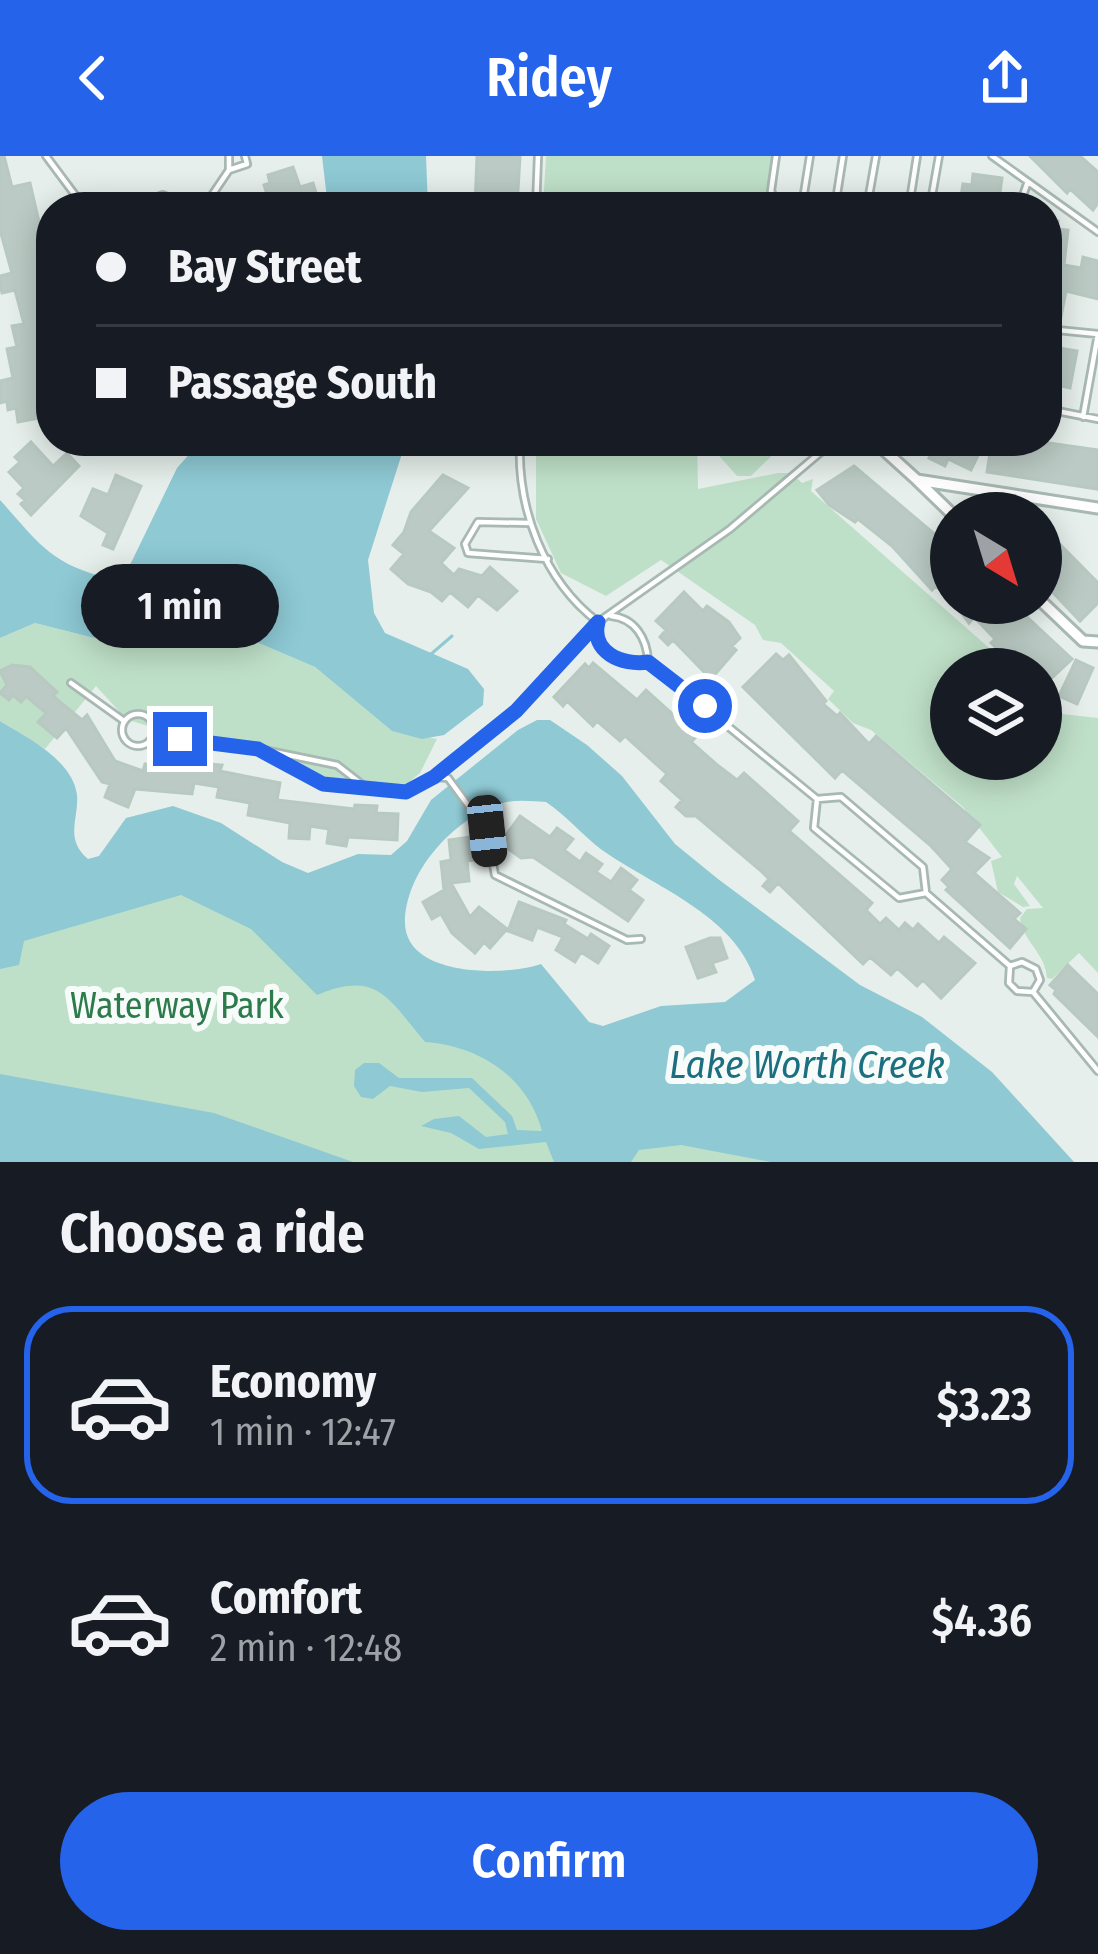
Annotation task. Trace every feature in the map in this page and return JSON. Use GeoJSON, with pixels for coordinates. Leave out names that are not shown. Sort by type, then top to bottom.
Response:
{"type":"FeatureCollection","features":[{"type":"Feature","properties":{"kind":"street"},"geometry":{"type":"LineString","coordinates":[[891,456],[930,493]]}},
{"type":"Feature","properties":{"kind":"street"},"geometry":{"type":"LineString","coordinates":[[917,480],[1098,508]]}},
{"type":"Feature","properties":{"kind":"street"},"geometry":{"type":"LineString","coordinates":[[1062,621],[1083,641],[1098,642]]}},
{"type":"Feature","properties":{"kind":"lane"},"geometry":{"type":"LineString","coordinates":[[46,156],[72,192]]}},
{"type":"Feature","properties":{"kind":"lane"},"geometry":{"type":"LineString","coordinates":[[229,156],[230,170]]}},
{"type":"Feature","properties":{"kind":"lane"},"geometry":{"type":"LineString","coordinates":[[215,192],[230,170],[247,164],[245,156]]}},
{"type":"Feature","properties":{"kind":"lane"},"geometry":{"type":"LineString","coordinates":[[537,192],[538,156]]}},
{"type":"Feature","properties":{"kind":"lane"},"geometry":{"type":"LineString","coordinates":[[771,192],[776,156]]}},
{"type":"Feature","properties":{"kind":"lane"},"geometry":{"type":"LineString","coordinates":[[806,192],[810,156]]}},
{"type":"Feature","properties":{"kind":"lane"},"geometry":{"type":"LineString","coordinates":[[837,192],[843,156]]}},
{"type":"Feature","properties":{"kind":"lane"},"geometry":{"type":"LineString","coordinates":[[869,192],[875,156]]}},
{"type":"Feature","properties":{"kind":"lane"},"geometry":{"type":"LineString","coordinates":[[911,192],[917,156]]}},
{"type":"Feature","properties":{"kind":"lane"},"geometry":{"type":"LineString","coordinates":[[933,192],[939,156]]}},
{"type":"Feature","properties":{"kind":"lane"},"geometry":{"type":"LineString","coordinates":[[992,156],[1039,192]]}},
{"type":"Feature","properties":{"kind":"lane"},"geometry":{"type":"LineString","coordinates":[[1024,192],[1027,184]]}},
{"type":"Feature","properties":{"kind":"lane"},"geometry":{"type":"LineString","coordinates":[[1062,208],[1098,232]]}},
{"type":"Feature","properties":{"kind":"lane"},"geometry":{"type":"LineString","coordinates":[[1062,330],[1098,334],[1083,417]]}},
{"type":"Feature","properties":{"kind":"lane"},"geometry":{"type":"LineString","coordinates":[[1062,412],[1098,419]]}},
{"type":"Feature","properties":{"kind":"lane"},"geometry":{"type":"LineString","coordinates":[[519,456],[518,483],[530,523],[558,580],[598,622]]}},
{"type":"Feature","properties":{"kind":"lane"},"geometry":{"type":"LineString","coordinates":[[258,749],[318,782],[406,792],[434,777],[516,711],[598,622],[730,529],[815,456]]}},
{"type":"Feature","properties":{"kind":"lane"},"geometry":{"type":"LineString","coordinates":[[530,523],[478,522],[465,544],[468,553],[548,559]]}},
{"type":"Feature","properties":{"kind":"lane"},"geometry":{"type":"LineString","coordinates":[[598,622],[622,617],[644,637],[648,662]]}},
{"type":"Feature","properties":{"kind":"lane"},"geometry":{"type":"LineString","coordinates":[[598,622],[599,645],[627,663],[648,662],[817,799],[841,797],[899,845],[923,866],[926,893],[1010,966]]}},
{"type":"Feature","properties":{"kind":"lane"},"geometry":{"type":"LineString","coordinates":[[71,682],[124,721]]}},
{"type":"Feature","properties":{"kind":"lane"},"geometry":{"type":"LineString","coordinates":[[135,713],[146,715],[154,734],[143,745],[133,745],[122,734],[124,721],[135,713]]}},
{"type":"Feature","properties":{"kind":"lane"},"geometry":{"type":"LineString","coordinates":[[154,734],[337,765],[368,790]]}},
{"type":"Feature","properties":{"kind":"lane"},"geometry":{"type":"LineString","coordinates":[[434,777],[448,778],[487,831],[496,875],[627,940],[640,939]]}},
{"type":"Feature","properties":{"kind":"lane"},"geometry":{"type":"LineString","coordinates":[[817,799],[814,828],[899,898],[926,893]]}},
{"type":"Feature","properties":{"kind":"lane"},"geometry":{"type":"LineString","coordinates":[[1010,966],[1022,962],[1036,969],[1040,980],[1033,992]]}},
{"type":"Feature","properties":{"kind":"lane"},"geometry":{"type":"LineString","coordinates":[[1010,966],[1009,983],[1017,991],[1033,992],[1098,1071]]}},
{"type":"Feature","properties":{"kind":"green space"},"geometry":{"type":"Polygon","coordinates":[[[546,156],[777,156],[768,192],[544,192],[546,156]]]}},
{"type":"Feature","properties":{"kind":"green space"},"geometry":{"type":"Polygon","coordinates":[[[536,456],[697,456],[698,489],[778,473],[791,473],[802,483],[813,479],[811,491],[930,596],[930,624],[962,624],[989,648],[930,648],[930,779],[871,730],[853,723],[828,699],[834,691],[781,643],[763,640],[755,625],[661,560],[606,596],[561,573],[536,519],[536,456]]]}},
{"type":"Feature","properties":{"kind":"green space"},"geometry":{"type":"Polygon","coordinates":[[[719,456],[772,456],[751,476],[737,476],[719,456]]]}},
{"type":"Feature","properties":{"kind":"green space"},"geometry":{"type":"Polygon","coordinates":[[[35,623],[110,642],[216,634],[254,641],[315,667],[392,731],[437,739],[420,773],[399,790],[334,781],[275,753],[169,733],[126,719],[96,686],[45,749],[0,721],[0,638],[35,623]]]}},
{"type":"Feature","properties":{"kind":"green space"},"geometry":{"type":"Polygon","coordinates":[[[1062,714],[1098,718],[1098,973],[1079,953],[1052,979],[1047,978],[1020,918],[1027,909],[1043,908],[1017,876],[1014,884],[1030,906],[1023,907],[998,892],[991,861],[1002,857],[963,807],[931,780],[1062,780],[1062,714]]]}},
{"type":"Feature","properties":{"kind":"green space","name":"Waterway Park"},"geometry":{"type":"Polygon","coordinates":[[[195,887],[288,943],[1064,1162],[333,1162],[0,1089],[0,960],[39,923],[195,887]]]}},
{"type":"Feature","properties":{"kind":"water"},"geometry":{"type":"Polygon","coordinates":[[[322,156],[426,156],[427,192],[326,192],[322,156]]]}},
{"type":"Feature","properties":{"kind":"water"},"geometry":{"type":"Polygon","coordinates":[[[188,456],[401,456],[368,560],[374,613],[385,633],[468,669],[484,689],[483,705],[444,735],[422,739],[392,731],[315,667],[254,641],[216,634],[110,642],[35,623],[0,638],[0,500],[58,558],[108,578],[131,563],[177,468],[188,456]]]}},
{"type":"Feature","properties":{"kind":"water","name":"Lake Worth Creek"},"geometry":{"type":"Polygon","coordinates":[[[537,720],[550,720],[587,745],[622,776],[675,844],[860,985],[922,1017],[992,1072],[1074,1162],[771,1162],[681,1145],[639,1150],[631,1162],[554,1162],[546,1142],[479,1149],[451,1133],[421,1126],[459,1116],[486,1137],[508,1134],[505,1122],[469,1088],[422,1092],[390,1086],[373,1099],[361,1097],[354,1086],[355,1070],[364,1063],[379,1063],[399,1078],[472,1078],[512,1116],[517,1130],[542,1131],[525,1094],[498,1067],[464,1050],[425,1042],[390,1001],[368,987],[337,988],[317,995],[251,929],[181,895],[24,941],[19,965],[0,969],[0,721],[47,751],[67,771],[77,795],[74,836],[88,859],[99,856],[126,818],[173,806],[221,823],[308,873],[358,854],[391,855],[407,841],[431,800],[537,720]],[[546,802],[499,804],[465,822],[435,850],[407,904],[410,941],[422,954],[461,969],[483,971],[541,964],[589,1022],[603,1026],[661,1006],[725,1002],[755,980],[745,957],[711,920],[602,850],[546,802]]]}},
{"type":"Feature","properties":{"kind":"water"},"geometry":{"type":"Polygon","coordinates":[[[0,1074],[214,1113],[353,1162],[0,1162],[0,1074]]]}},
{"type":"Feature","properties":{"kind":"building"},"geometry":{"type":"Polygon","coordinates":[[[0,156],[4,156],[12,187],[30,183],[36,209],[36,419],[18,422],[16,408],[8,410],[7,401],[0,403],[0,381],[13,378],[7,349],[17,347],[12,326],[24,324],[15,290],[2,293],[0,276],[12,273],[0,230],[0,156]]]}},
{"type":"Feature","properties":{"kind":"building"},"geometry":{"type":"Polygon","coordinates":[[[477,156],[520,156],[518,192],[476,192],[477,156]]]}},
{"type":"Feature","properties":{"kind":"building"},"geometry":{"type":"Polygon","coordinates":[[[1030,156],[1080,156],[1098,172],[1098,203],[1093,210],[1070,189],[1067,193],[1030,156]]]}},
{"type":"Feature","properties":{"kind":"building"},"geometry":{"type":"Polygon","coordinates":[[[293,167],[300,187],[313,183],[316,192],[266,192],[268,175],[293,167]]]}},
{"type":"Feature","properties":{"kind":"building"},"geometry":{"type":"Polygon","coordinates":[[[973,174],[1002,178],[1000,192],[962,192],[963,184],[972,185],[973,174]]]}},
{"type":"Feature","properties":{"kind":"building"},"geometry":{"type":"Polygon","coordinates":[[[1062,229],[1068,230],[1064,265],[1081,268],[1083,257],[1098,261],[1098,299],[1066,291],[1062,312],[1062,229]]]}},
{"type":"Feature","properties":{"kind":"building"},"geometry":{"type":"Polygon","coordinates":[[[1062,348],[1077,351],[1070,388],[1062,386],[1062,348]]]}},
{"type":"Feature","properties":{"kind":"building"},"geometry":{"type":"Polygon","coordinates":[[[31,442],[36,456],[44,456],[53,466],[70,456],[79,466],[31,515],[18,494],[24,488],[9,472],[20,462],[15,457],[31,442]]]}},
{"type":"Feature","properties":{"kind":"building"},"geometry":{"type":"Polygon","coordinates":[[[1062,445],[1098,450],[1097,489],[987,472],[990,456],[1062,456],[1062,445]]]}},
{"type":"Feature","properties":{"kind":"building"},"geometry":{"type":"Polygon","coordinates":[[[978,456],[971,470],[948,459],[945,466],[929,458],[978,456]]]}},
{"type":"Feature","properties":{"kind":"building"},"geometry":{"type":"Polygon","coordinates":[[[854,466],[930,530],[930,588],[892,546],[858,519],[855,522],[829,505],[817,490],[854,466]]]}},
{"type":"Feature","properties":{"kind":"building"},"geometry":{"type":"Polygon","coordinates":[[[116,475],[141,486],[113,549],[103,545],[108,533],[81,516],[93,489],[108,495],[116,475]]]}},
{"type":"Feature","properties":{"kind":"building"},"geometry":{"type":"Polygon","coordinates":[[[443,475],[468,488],[429,531],[454,548],[441,563],[454,575],[459,569],[482,576],[490,567],[517,591],[497,610],[478,595],[468,607],[450,592],[442,601],[408,584],[391,569],[404,554],[393,545],[411,512],[443,475]]]}},
{"type":"Feature","properties":{"kind":"building"},"geometry":{"type":"Polygon","coordinates":[[[1062,546],[1098,583],[1098,603],[1080,621],[1062,602],[1062,546]]]}},
{"type":"Feature","properties":{"kind":"building"},"geometry":{"type":"Polygon","coordinates":[[[684,592],[703,611],[707,606],[729,622],[740,638],[732,646],[736,650],[711,679],[673,640],[668,645],[660,637],[666,630],[656,621],[684,592]]]}},
{"type":"Feature","properties":{"kind":"building"},"geometry":{"type":"Polygon","coordinates":[[[981,624],[1034,624],[1060,648],[996,648],[991,643],[995,639],[981,624]]]}},
{"type":"Feature","properties":{"kind":"building"},"geometry":{"type":"Polygon","coordinates":[[[1062,650],[1072,659],[1062,668],[1062,650]]]}},
{"type":"Feature","properties":{"kind":"building"},"geometry":{"type":"Polygon","coordinates":[[[776,654],[783,660],[789,655],[826,701],[823,704],[837,716],[840,713],[869,744],[876,736],[980,825],[965,842],[989,858],[974,873],[1020,913],[1014,919],[1026,929],[1010,948],[946,890],[949,887],[942,880],[952,869],[930,845],[842,770],[835,778],[743,687],[776,654]]]}},
{"type":"Feature","properties":{"kind":"building"},"geometry":{"type":"Polygon","coordinates":[[[1076,660],[1093,668],[1077,704],[1062,697],[1076,660]]]}},
{"type":"Feature","properties":{"kind":"building"},"geometry":{"type":"Polygon","coordinates":[[[593,663],[637,700],[646,690],[697,736],[691,742],[716,764],[737,780],[744,773],[798,821],[789,831],[872,903],[866,910],[880,924],[886,918],[899,930],[905,923],[913,930],[918,924],[939,943],[944,937],[975,963],[941,998],[923,980],[917,986],[897,968],[891,975],[870,957],[863,964],[778,883],[770,892],[763,886],[769,879],[760,870],[696,816],[686,816],[676,807],[682,800],[661,781],[667,774],[625,736],[620,741],[597,721],[593,726],[567,701],[563,706],[554,697],[585,664],[589,668],[593,663]]]}},
{"type":"Feature","properties":{"kind":"building"},"geometry":{"type":"Polygon","coordinates":[[[12,665],[30,667],[57,692],[53,696],[82,720],[87,715],[115,761],[143,771],[145,764],[161,767],[162,760],[222,765],[220,771],[280,783],[277,800],[354,809],[355,805],[377,806],[376,813],[398,814],[397,840],[348,837],[346,846],[327,843],[329,829],[310,826],[309,839],[289,838],[290,823],[248,815],[250,803],[217,797],[219,787],[194,783],[192,794],[135,789],[128,807],[105,797],[110,784],[102,782],[66,728],[57,738],[38,722],[46,713],[26,696],[21,702],[0,693],[7,685],[0,671],[12,665]]]}},
{"type":"Feature","properties":{"kind":"building"},"geometry":{"type":"Polygon","coordinates":[[[520,816],[550,837],[557,828],[573,839],[564,850],[580,862],[586,853],[602,864],[596,872],[611,882],[621,868],[637,880],[629,890],[643,900],[628,921],[533,857],[521,858],[500,843],[520,816]]]}},
{"type":"Feature","properties":{"kind":"building"},"geometry":{"type":"Polygon","coordinates":[[[471,837],[474,860],[467,861],[469,881],[451,883],[470,917],[479,907],[507,929],[490,948],[484,942],[475,953],[452,933],[441,914],[432,919],[423,902],[444,890],[441,862],[451,860],[449,840],[471,837]]]}},
{"type":"Feature","properties":{"kind":"building"},"geometry":{"type":"Polygon","coordinates":[[[519,902],[566,920],[564,924],[588,939],[591,934],[609,946],[598,963],[581,952],[575,962],[556,950],[563,937],[537,927],[532,940],[508,931],[519,902]]]}},
{"type":"Feature","properties":{"kind":"building"},"geometry":{"type":"Polygon","coordinates":[[[720,938],[727,958],[712,963],[716,972],[698,978],[686,947],[720,938]]]}},
{"type":"Feature","properties":{"kind":"building"},"geometry":{"type":"Polygon","coordinates":[[[1068,965],[1098,994],[1098,1037],[1050,985],[1068,965]]]}},
{"type":"Feature","properties":{"kind":"waterway"},"geometry":{"type":"LineString","coordinates":[[430,655],[452,636]]}},
{"type":"Feature","properties":{"kind":"route"},"geometry":{"type":"LineString","coordinates":[[180,739],[258,749],[323,784],[406,792],[434,777],[516,711],[598,622],[599,645],[627,663],[648,662],[705,706]]}}]}
